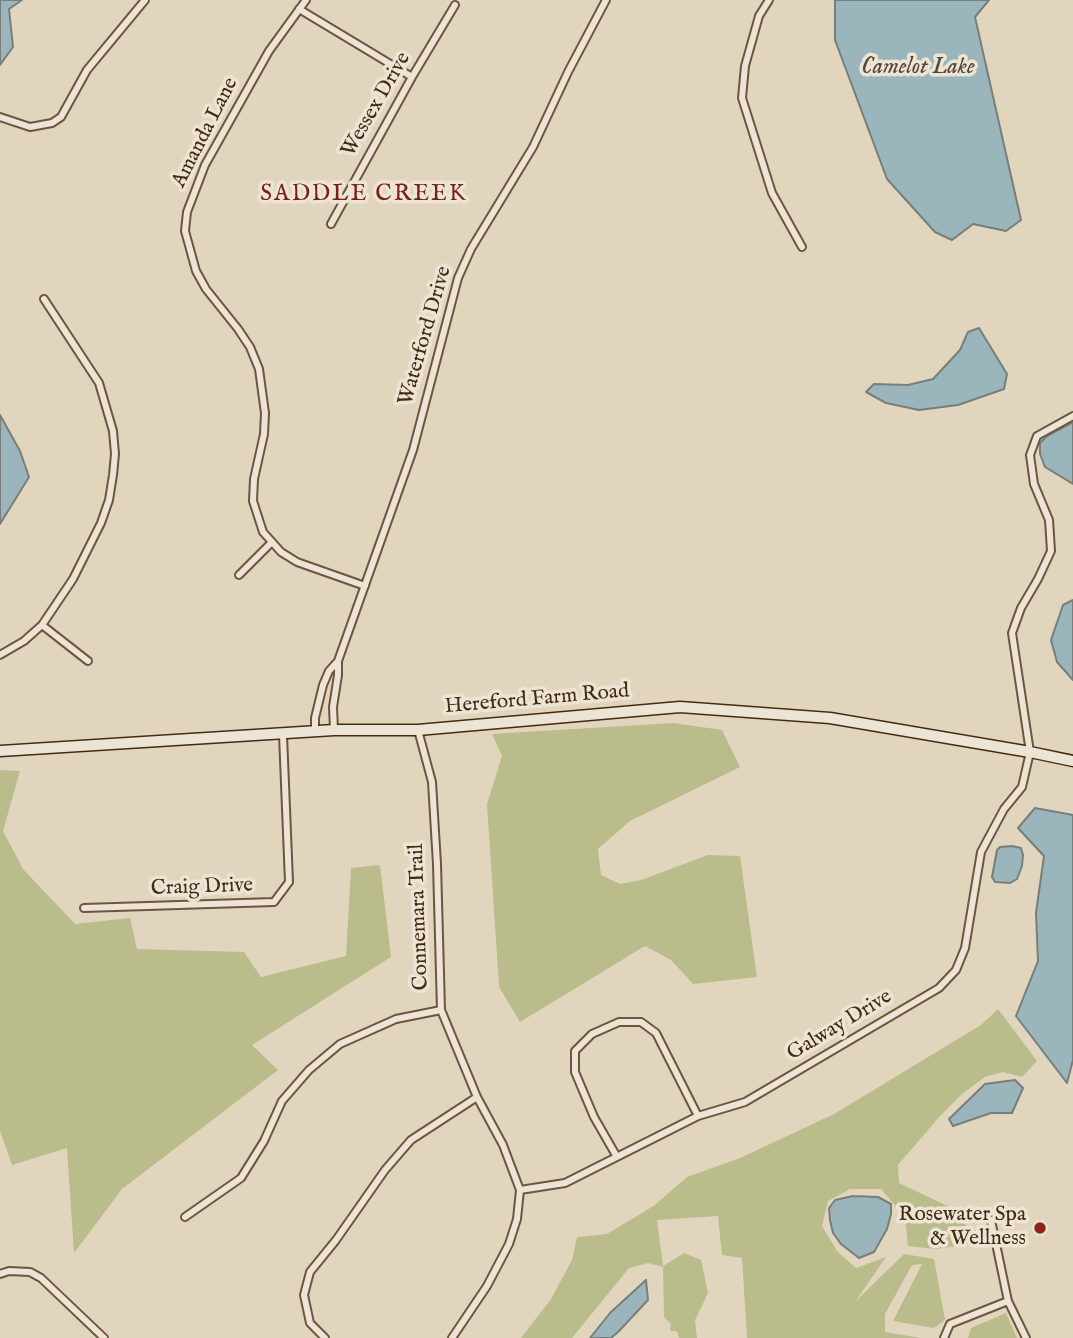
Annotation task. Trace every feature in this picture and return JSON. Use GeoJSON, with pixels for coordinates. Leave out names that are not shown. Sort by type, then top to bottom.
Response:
{"type":"FeatureCollection","features":[{"type":"Feature","properties":{"kind":"street"},"geometry":{"type":"LineString","coordinates":[[0,117],[30,127],[52,123],[61,117],[87,70],[145,0]]}},
{"type":"Feature","properties":{"kind":"street","name":"Amanda Lane"},"geometry":{"type":"LineString","coordinates":[[271,543],[263,533],[253,501],[254,479],[264,434],[265,413],[260,369],[244,338],[195,271],[185,231],[187,212],[205,165],[269,51],[306,0]]}},
{"type":"Feature","properties":{"kind":"street","name":"Waterford Drive"},"geometry":{"type":"LineString","coordinates":[[334,730],[332,720],[338,662],[413,450],[458,278],[471,249],[533,147],[606,0]]}},
{"type":"Feature","properties":{"kind":"street"},"geometry":{"type":"LineString","coordinates":[[769,0],[759,16],[745,66],[742,98],[772,192],[802,247]]}},
{"type":"Feature","properties":{"kind":"street","name":"Wessex Drive"},"geometry":{"type":"LineString","coordinates":[[331,224],[455,5]]}},
{"type":"Feature","properties":{"kind":"street"},"geometry":{"type":"LineString","coordinates":[[299,9],[412,77]]}},
{"type":"Feature","properties":{"kind":"street"},"geometry":{"type":"LineString","coordinates":[[0,655],[24,641],[42,625],[73,579],[101,523],[109,500],[115,454],[108,408],[99,383],[44,299]]}},
{"type":"Feature","properties":{"kind":"street"},"geometry":{"type":"LineString","coordinates":[[1030,752],[1013,633],[1021,608],[1051,551],[1048,520],[1034,484],[1030,455],[1037,436],[1073,416]]}},
{"type":"Feature","properties":{"kind":"street"},"geometry":{"type":"LineString","coordinates":[[239,575],[271,543],[297,562],[365,586]]}},
{"type":"Feature","properties":{"kind":"street"},"geometry":{"type":"LineString","coordinates":[[42,625],[88,661]]}},
{"type":"Feature","properties":{"kind":"street","name":"Waterford Drive"},"geometry":{"type":"LineString","coordinates":[[315,732],[315,718],[323,685],[329,671],[338,662]]}},
{"type":"Feature","properties":{"kind":"street"},"geometry":{"type":"LineString","coordinates":[[323,685],[335,689]]}},
{"type":"Feature","properties":{"kind":"street","name":"Hereford Farm Road"},"geometry":{"type":"LineString","coordinates":[[0,751],[334,730],[418,730],[680,707],[830,718],[1073,761]]}},
{"type":"Feature","properties":{"kind":"street","name":"Connemara Trail"},"geometry":{"type":"LineString","coordinates":[[418,730],[432,782],[441,1010],[477,1097],[503,1145],[520,1190],[517,1219],[509,1244],[487,1286],[452,1338]]}},
{"type":"Feature","properties":{"kind":"street","name":"Craig Drive"},"geometry":{"type":"LineString","coordinates":[[84,908],[274,902],[289,882],[284,735]]}},
{"type":"Feature","properties":{"kind":"street","name":"Galway Drive"},"geometry":{"type":"LineString","coordinates":[[520,1190],[565,1183],[698,1116],[745,1102],[939,988],[956,970],[965,948],[981,852],[1004,809],[1022,787],[1030,752]]}},
{"type":"Feature","properties":{"kind":"street"},"geometry":{"type":"LineString","coordinates":[[185,1217],[241,1178],[264,1141],[282,1101],[309,1070],[340,1044],[396,1019],[441,1010]]}},
{"type":"Feature","properties":{"kind":"street"},"geometry":{"type":"LineString","coordinates":[[617,1157],[594,1116],[575,1072],[575,1051],[592,1034],[619,1022],[641,1022],[656,1033],[698,1116]]}},
{"type":"Feature","properties":{"kind":"street"},"geometry":{"type":"LineString","coordinates":[[325,1338],[310,1323],[304,1295],[310,1272],[385,1170],[411,1140],[477,1097]]}},
{"type":"Feature","properties":{"kind":"street"},"geometry":{"type":"LineString","coordinates":[[977,1213],[991,1220],[1008,1301],[1026,1338]]}},
{"type":"Feature","properties":{"kind":"street"},"geometry":{"type":"LineString","coordinates":[[0,1274],[9,1271],[30,1272],[41,1278],[104,1338]]}},
{"type":"Feature","properties":{"kind":"street"},"geometry":{"type":"LineString","coordinates":[[944,1338],[950,1324],[1008,1301]]}},
{"type":"Feature","properties":{"kind":"green space"},"geometry":{"type":"Polygon","coordinates":[[[673,723],[722,730],[740,767],[630,821],[598,849],[601,875],[620,884],[641,880],[708,855],[740,856],[757,977],[693,984],[671,960],[645,946],[520,1022],[499,987],[487,804],[502,756],[492,734],[673,723]]]}},
{"type":"Feature","properties":{"kind":"green space"},"geometry":{"type":"Polygon","coordinates":[[[0,770],[20,771],[3,831],[23,869],[75,924],[130,918],[137,949],[244,952],[261,977],[346,956],[351,868],[380,865],[391,957],[252,1045],[278,1070],[122,1189],[74,1253],[67,1148],[12,1165],[0,1131],[0,770]]]}},
{"type":"Feature","properties":{"kind":"green space"},"geometry":{"type":"Polygon","coordinates":[[[998,1009],[1037,1061],[1022,1077],[1003,1072],[985,1077],[962,1094],[898,1165],[899,1183],[954,1209],[967,1227],[984,1234],[981,1243],[935,1249],[908,1246],[905,1217],[881,1189],[850,1189],[828,1201],[822,1226],[837,1251],[856,1268],[886,1257],[855,1302],[904,1254],[934,1259],[945,1320],[934,1328],[893,1321],[922,1264],[912,1265],[885,1314],[885,1332],[921,1338],[747,1338],[742,1258],[722,1255],[718,1216],[657,1220],[663,1266],[684,1253],[701,1260],[708,1293],[695,1320],[697,1338],[679,1338],[677,1331],[670,1331],[671,1324],[664,1317],[663,1267],[648,1263],[629,1268],[572,1338],[521,1338],[551,1299],[572,1260],[577,1237],[607,1234],[655,1205],[687,1177],[740,1158],[834,1114],[981,1025],[998,1009]]]}},
{"type":"Feature","properties":{"kind":"green space"},"geometry":{"type":"Polygon","coordinates":[[[1006,1313],[1017,1338],[968,1338],[971,1328],[1006,1313]]]}},
{"type":"Feature","properties":{"kind":"water"},"geometry":{"type":"Polygon","coordinates":[[[0,0],[22,0],[9,9],[13,47],[0,65],[0,0]]]}},
{"type":"Feature","properties":{"kind":"water","name":"Camelot Lake"},"geometry":{"type":"Polygon","coordinates":[[[835,0],[989,0],[975,17],[1021,220],[1006,231],[973,224],[952,240],[935,232],[887,179],[835,40],[835,0]]]}},
{"type":"Feature","properties":{"kind":"water"},"geometry":{"type":"Polygon","coordinates":[[[979,328],[1007,374],[1004,389],[958,405],[919,410],[886,403],[866,392],[874,384],[908,385],[933,379],[960,350],[968,332],[979,328]]]}},
{"type":"Feature","properties":{"kind":"water"},"geometry":{"type":"Polygon","coordinates":[[[0,415],[20,451],[29,477],[0,524],[0,415]]]}},
{"type":"Feature","properties":{"kind":"water"},"geometry":{"type":"Polygon","coordinates":[[[1073,422],[1073,484],[1045,467],[1040,454],[1040,443],[1047,436],[1073,422]]]}},
{"type":"Feature","properties":{"kind":"water"},"geometry":{"type":"Polygon","coordinates":[[[1073,600],[1073,680],[1057,662],[1051,640],[1063,605],[1073,600]]]}},
{"type":"Feature","properties":{"kind":"water"},"geometry":{"type":"Polygon","coordinates":[[[1035,808],[1073,815],[1073,1060],[1067,1083],[1016,1016],[1038,961],[1036,913],[1044,856],[1018,828],[1035,808]]]}},
{"type":"Feature","properties":{"kind":"water"},"geometry":{"type":"Polygon","coordinates":[[[1000,847],[1021,848],[1023,855],[1017,879],[1010,883],[995,882],[992,877],[997,850],[1000,847]]]}},
{"type":"Feature","properties":{"kind":"water"},"geometry":{"type":"Polygon","coordinates":[[[1015,1080],[1023,1088],[1012,1113],[991,1113],[953,1126],[949,1119],[985,1084],[1015,1080]]]}},
{"type":"Feature","properties":{"kind":"water"},"geometry":{"type":"Polygon","coordinates":[[[853,1196],[878,1197],[891,1204],[887,1229],[874,1252],[859,1258],[841,1244],[833,1233],[830,1220],[829,1208],[835,1200],[853,1196]]]}},
{"type":"Feature","properties":{"kind":"water"},"geometry":{"type":"Polygon","coordinates":[[[646,1280],[648,1300],[619,1331],[611,1338],[590,1338],[610,1313],[646,1280]]]}},
{"type":"Feature","properties":{"kind":"place","name":"Rosewater Spa & Wellness"},"geometry":{"type":"Point","coordinates":[1040,1228]}},
{"type":"Feature","properties":{"kind":"district","name":"SADDLE CREEK"},"geometry":{"type":"Point","coordinates":[364,195]}}]}
